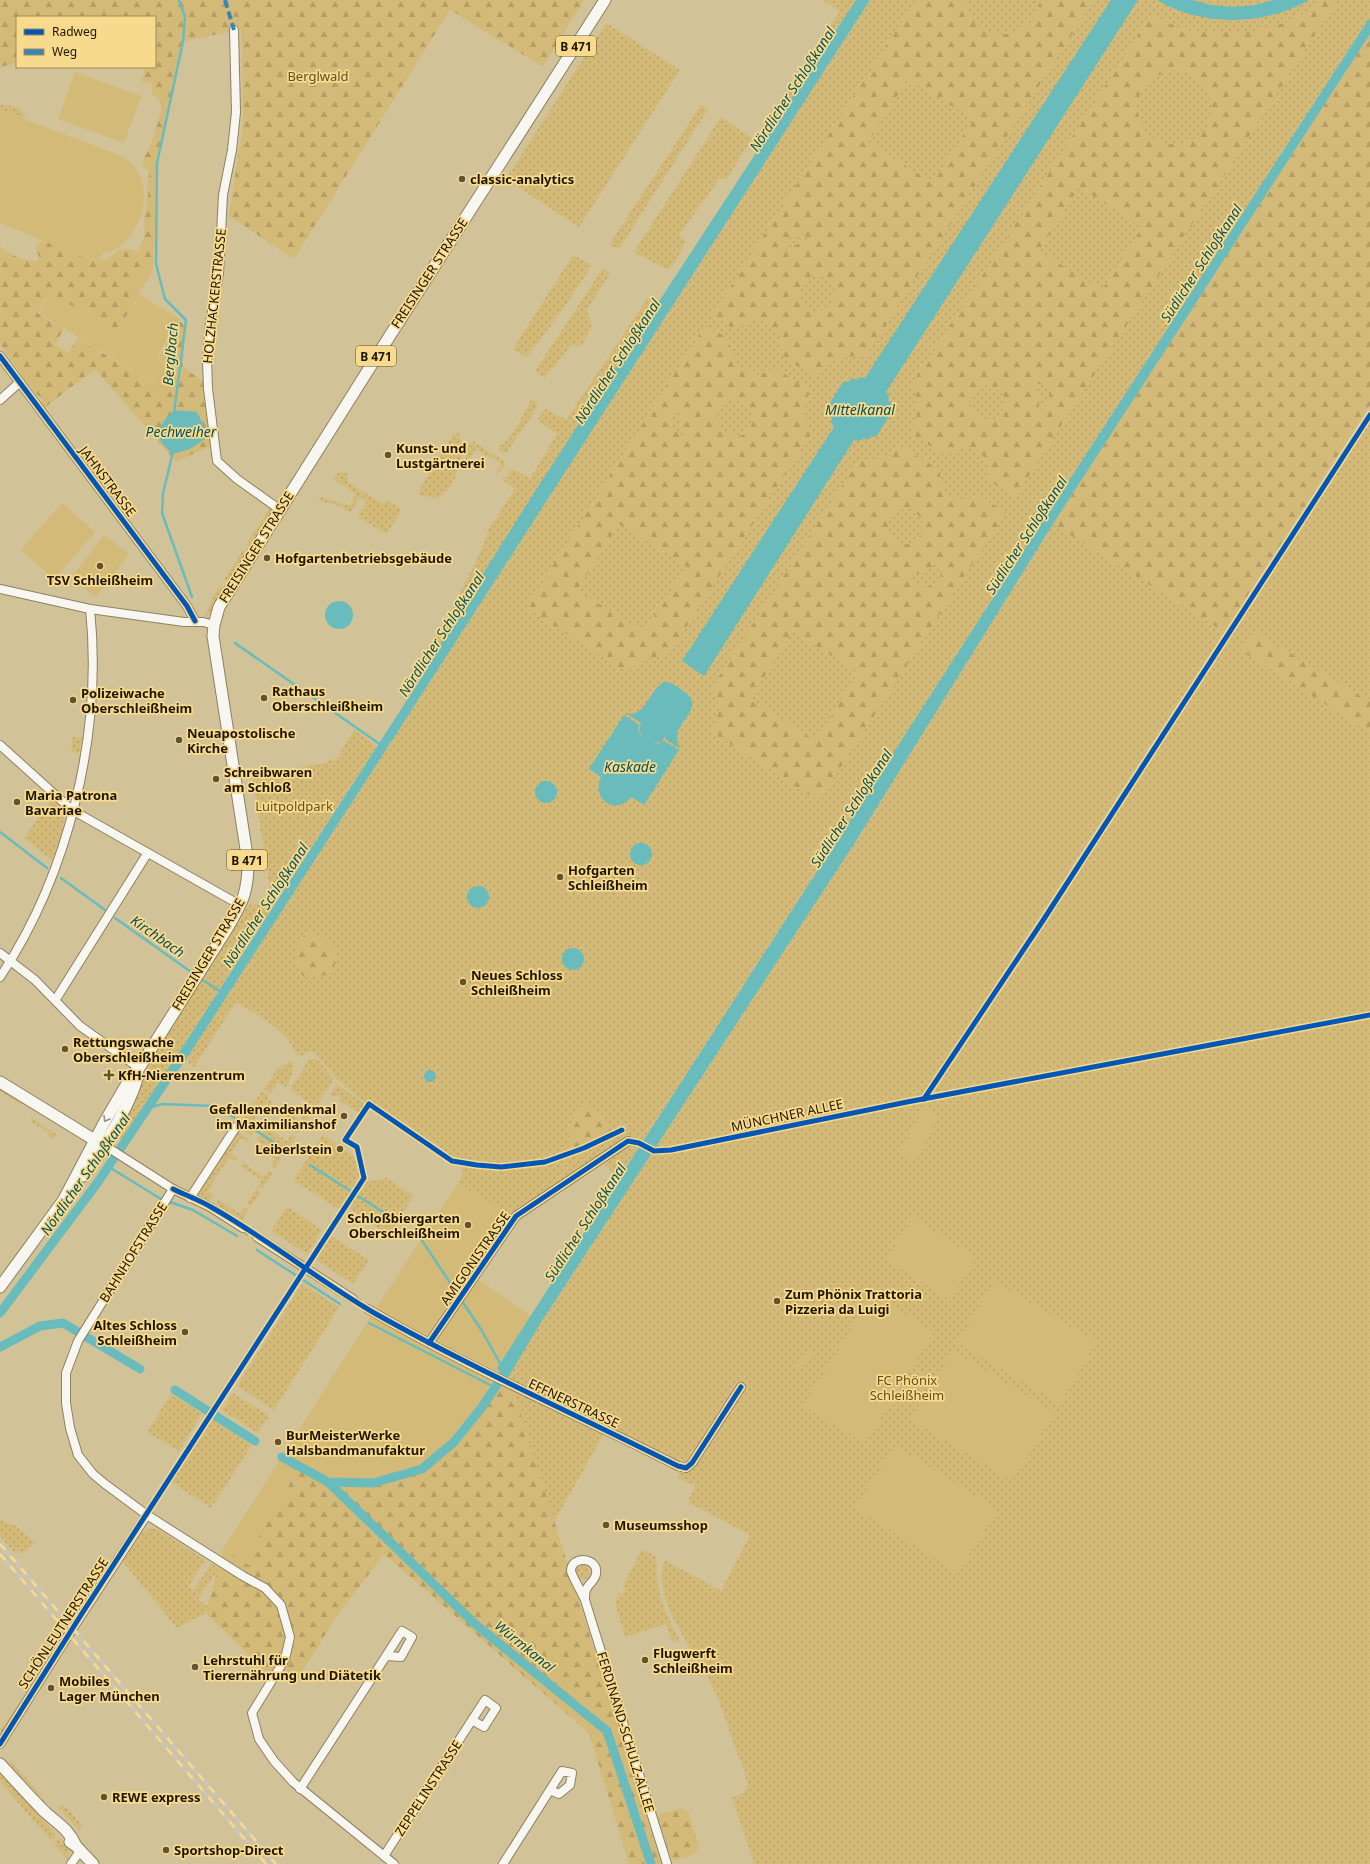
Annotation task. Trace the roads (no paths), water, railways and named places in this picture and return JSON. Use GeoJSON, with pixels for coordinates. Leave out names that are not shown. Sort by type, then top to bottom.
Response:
{"type":"FeatureCollection","features":[{"type":"Feature","properties":{"kind":"main road","name":"FREISINGER STRASSE"},"geometry":{"type":"LineString","coordinates":[[104,1145],[129,1081],[140,1068],[240,905],[247,886],[248,862],[213,636],[214,625],[219,607],[223,598],[280,508],[605,0]]}},
{"type":"Feature","properties":{"kind":"main road"},"geometry":{"type":"LineString","coordinates":[[0,1082],[104,1145]]}},
{"type":"Feature","properties":{"kind":"main road","name":"B 471"},"geometry":{"type":"LineString","coordinates":[[0,1287],[104,1145]]}},
{"type":"Feature","properties":{"kind":"main road"},"geometry":{"type":"LineString","coordinates":[[0,1764],[46,1813],[55,1829],[66,1840],[78,1848],[92,1864]]}},
{"type":"Feature","properties":{"kind":"street","name":"HOLZHACKERSTRASSE"},"geometry":{"type":"LineString","coordinates":[[234,30],[236,112],[232,150],[223,195],[219,273],[208,338],[208,387],[217,461],[237,479],[280,508]]}},
{"type":"Feature","properties":{"kind":"street","name":"JAHNSTRASSE"},"geometry":{"type":"LineString","coordinates":[[0,356],[187,606],[195,621]]}},
{"type":"Feature","properties":{"kind":"street"},"geometry":{"type":"LineString","coordinates":[[0,400],[20,382]]}},
{"type":"Feature","properties":{"kind":"street"},"geometry":{"type":"LineString","coordinates":[[0,589],[90,609],[184,622],[195,621],[214,625]]}},
{"type":"Feature","properties":{"kind":"street"},"geometry":{"type":"LineString","coordinates":[[0,977],[28,929],[50,881],[61,850],[85,761],[91,708],[92,641],[90,609]]}},
{"type":"Feature","properties":{"kind":"street"},"geometry":{"type":"LineString","coordinates":[[0,745],[72,810],[147,854],[240,905]]}},
{"type":"Feature","properties":{"kind":"street"},"geometry":{"type":"LineString","coordinates":[[56,999],[147,854]]}},
{"type":"Feature","properties":{"kind":"street"},"geometry":{"type":"LineString","coordinates":[[0,953],[11,960],[56,999],[80,1026],[140,1068]]}},
{"type":"Feature","properties":{"kind":"street"},"geometry":{"type":"LineString","coordinates":[[190,1198],[236,1128]]}},
{"type":"Feature","properties":{"kind":"street","name":"AMIGONISTRASSE"},"geometry":{"type":"LineString","coordinates":[[429,1343],[516,1216],[628,1141]]}},
{"type":"Feature","properties":{"kind":"street"},"geometry":{"type":"LineString","coordinates":[[104,1145],[173,1189],[210,1207],[243,1228]]}},
{"type":"Feature","properties":{"kind":"street","name":"BAHNHOFSTRASSE"},"geometry":{"type":"LineString","coordinates":[[173,1189],[85,1329],[70,1358],[66,1373],[65,1385],[70,1428],[78,1455],[82,1462],[105,1484],[147,1515],[243,1576],[265,1588],[281,1605],[290,1636],[285,1659],[252,1713],[259,1739],[274,1761],[300,1789],[394,1864]]}},
{"type":"Feature","properties":{"kind":"street"},"geometry":{"type":"LineString","coordinates":[[257,1237],[354,1300]]}},
{"type":"Feature","properties":{"kind":"street","name":"EFFNERSTRASSE"},"geometry":{"type":"LineString","coordinates":[[368,1309],[508,1384],[607,1430],[678,1466],[686,1468],[692,1463],[741,1387]]}},
{"type":"Feature","properties":{"kind":"street","name":"SCHÖNLEUTNERSTRASSE"},"geometry":{"type":"LineString","coordinates":[[0,1744],[85,1608],[147,1515]]}},
{"type":"Feature","properties":{"kind":"street","name":"FERDINAND-SCHULZ-ALLEE"},"geometry":{"type":"LineString","coordinates":[[584,1600],[586,1590],[596,1575],[596,1568],[593,1563],[586,1559],[580,1560],[574,1564],[571,1570],[573,1579],[578,1583],[584,1600],[667,1864]]}},
{"type":"Feature","properties":{"kind":"street"},"geometry":{"type":"LineString","coordinates":[[300,1789],[386,1656]]}},
{"type":"Feature","properties":{"kind":"street","name":"ZEPPELINSTRASSE"},"geometry":{"type":"LineString","coordinates":[[384,1856],[472,1720]]}},
{"type":"Feature","properties":{"kind":"street"},"geometry":{"type":"LineString","coordinates":[[503,1864],[550,1790]]}},
{"type":"Feature","properties":{"kind":"street"},"geometry":{"type":"LineString","coordinates":[[70,1864],[78,1848]]}},
{"type":"Feature","properties":{"kind":"water"},"geometry":{"type":"Polygon","coordinates":[[[856,0],[870,0],[187,1058],[175,1075],[167,1071],[422,677],[464,604],[539,485],[856,0]]]}},
{"type":"Feature","properties":{"kind":"water","name":"Mittelkanal"},"geometry":{"type":"Polygon","coordinates":[[[1111,0],[1138,0],[886,392],[889,395],[888,401],[891,403],[891,413],[876,437],[871,436],[867,440],[864,438],[860,441],[854,440],[704,676],[682,661],[834,427],[831,422],[832,418],[829,416],[830,410],[828,406],[843,382],[848,382],[853,378],[857,380],[861,377],[865,378],[1111,0]]]}},
{"type":"Feature","properties":{"kind":"water"},"geometry":{"type":"Polygon","coordinates":[[[1157,0],[1192,0],[1211,5],[1234,7],[1255,5],[1273,0],[1309,0],[1292,9],[1273,15],[1253,19],[1233,20],[1213,19],[1193,15],[1174,9],[1157,0]]]}},
{"type":"Feature","properties":{"kind":"water"},"geometry":{"type":"Polygon","coordinates":[[[1370,17],[1370,34],[1053,524],[854,844],[540,1324],[509,1376],[502,1375],[497,1368],[1044,519],[1370,17]]]}},
{"type":"Feature","properties":{"kind":"water","name":"Pechweiher"},"geometry":{"type":"Polygon","coordinates":[[[174,410],[197,412],[205,428],[205,439],[190,449],[173,454],[161,442],[158,432],[163,422],[174,410]]]}},
{"type":"Feature","properties":{"kind":"water"},"geometry":{"type":"Polygon","coordinates":[[[339,601],[349,605],[353,615],[349,625],[339,629],[329,625],[325,615],[329,605],[339,601]]]}},
{"type":"Feature","properties":{"kind":"water","name":"Kaskade"},"geometry":{"type":"Polygon","coordinates":[[[664,682],[676,686],[689,696],[692,701],[690,711],[677,733],[677,743],[680,746],[679,748],[665,739],[665,735],[662,742],[664,741],[679,750],[644,805],[632,797],[625,803],[619,805],[606,803],[599,792],[601,777],[589,769],[624,715],[639,725],[638,729],[639,732],[644,738],[639,731],[641,723],[627,713],[633,714],[639,711],[659,685],[664,682]]]}},
{"type":"Feature","properties":{"kind":"water"},"geometry":{"type":"Polygon","coordinates":[[[546,781],[554,784],[557,792],[554,800],[546,803],[538,800],[535,792],[538,784],[546,781]]]}},
{"type":"Feature","properties":{"kind":"water"},"geometry":{"type":"Polygon","coordinates":[[[641,843],[649,846],[652,854],[649,862],[641,865],[633,862],[630,854],[633,846],[641,843]]]}},
{"type":"Feature","properties":{"kind":"water"},"geometry":{"type":"Polygon","coordinates":[[[478,886],[482,887],[488,893],[488,901],[482,907],[478,908],[474,907],[468,901],[467,897],[468,893],[474,887],[478,886]]]}},
{"type":"Feature","properties":{"kind":"water"},"geometry":{"type":"Polygon","coordinates":[[[573,948],[581,951],[584,959],[581,967],[573,970],[565,967],[562,959],[565,951],[573,948]]]}},
{"type":"Feature","properties":{"kind":"water"},"geometry":{"type":"Polygon","coordinates":[[[430,1070],[434,1072],[436,1076],[434,1080],[430,1082],[426,1080],[424,1076],[426,1072],[430,1070]]]}},
{"type":"Feature","properties":{"kind":"waterway","name":"Berglbach"},"geometry":{"type":"LineString","coordinates":[[174,413],[186,320],[165,299],[156,264],[157,163],[183,42],[185,17],[179,0]]}},
{"type":"Feature","properties":{"kind":"waterway","name":"Berglbach"},"geometry":{"type":"LineString","coordinates":[[173,452],[163,493],[162,513],[192,597]]}},
{"type":"Feature","properties":{"kind":"waterway","name":"Berglbach"},"geometry":{"type":"LineString","coordinates":[[235,643],[381,745]]}},
{"type":"Feature","properties":{"kind":"waterway","name":"Kirchbach"},"geometry":{"type":"LineString","coordinates":[[0,832],[47,868]]}},
{"type":"Feature","properties":{"kind":"waterway","name":"Kirchbach"},"geometry":{"type":"LineString","coordinates":[[61,878],[105,910]]}},
{"type":"Feature","properties":{"kind":"waterway","name":"Kirchbach"},"geometry":{"type":"LineString","coordinates":[[115,918],[191,972]]}},
{"type":"Feature","properties":{"kind":"waterway","name":"Kirchbach"},"geometry":{"type":"LineString","coordinates":[[203,980],[221,992]]}},
{"type":"Feature","properties":{"kind":"waterway","name":"Nördlicher Schloßkanal"},"geometry":{"type":"LineString","coordinates":[[0,1313],[98,1182],[177,1064]]}},
{"type":"Feature","properties":{"kind":"waterway"},"geometry":{"type":"LineString","coordinates":[[148,1108],[162,1104],[214,1106],[235,1118]]}},
{"type":"Feature","properties":{"kind":"waterway"},"geometry":{"type":"LineString","coordinates":[[243,1122],[284,1149]]}},
{"type":"Feature","properties":{"kind":"waterway"},"geometry":{"type":"LineString","coordinates":[[310,1165],[397,1221]]}},
{"type":"Feature","properties":{"kind":"waterway"},"geometry":{"type":"LineString","coordinates":[[109,1167],[161,1199],[193,1210],[237,1236]]}},
{"type":"Feature","properties":{"kind":"waterway"},"geometry":{"type":"LineString","coordinates":[[421,1239],[482,1331],[501,1365]]}},
{"type":"Feature","properties":{"kind":"waterway"},"geometry":{"type":"LineString","coordinates":[[257,1250],[340,1304]]}},
{"type":"Feature","properties":{"kind":"waterway"},"geometry":{"type":"LineString","coordinates":[[0,1347],[40,1326],[63,1323],[140,1369]]}},
{"type":"Feature","properties":{"kind":"waterway"},"geometry":{"type":"LineString","coordinates":[[369,1323],[494,1387]]}},
{"type":"Feature","properties":{"kind":"waterway","name":"Südlicher Schloßkanal"},"geometry":{"type":"LineString","coordinates":[[282,1457],[328,1482],[373,1483],[422,1469],[454,1442],[482,1407],[505,1373]]}},
{"type":"Feature","properties":{"kind":"waterway"},"geometry":{"type":"LineString","coordinates":[[175,1390],[255,1441]]}},
{"type":"Feature","properties":{"kind":"waterway","name":"Würmkanal"},"geometry":{"type":"LineString","coordinates":[[328,1482],[475,1624],[607,1731],[651,1864]]}},
{"type":"Feature","properties":{"kind":"tunnel"},"geometry":{"type":"LineString","coordinates":[[243,1228],[257,1237]]}},
{"type":"Feature","properties":{"kind":"tunnel"},"geometry":{"type":"LineString","coordinates":[[353,1299],[368,1309]]}},
{"type":"Feature","properties":{"kind":"railway"},"geometry":{"type":"LineString","coordinates":[[0,1544],[276,1864]]}},
{"type":"Feature","properties":{"kind":"railway"},"geometry":{"type":"LineString","coordinates":[[0,1554],[266,1864]]}},
{"type":"Feature","properties":{"kind":"place","name":"classic-analytics"},"geometry":{"type":"Point","coordinates":[462,179]}},
{"type":"Feature","properties":{"kind":"place","name":"Kunst- und Lustgärtnerei"},"geometry":{"type":"Point","coordinates":[388,455]}},
{"type":"Feature","properties":{"kind":"place","name":"Hofgartenbetriebsgebäude"},"geometry":{"type":"Point","coordinates":[267,558]}},
{"type":"Feature","properties":{"kind":"place","name":"TSV Schleißheim"},"geometry":{"type":"Point","coordinates":[100,566]}},
{"type":"Feature","properties":{"kind":"place","name":"Rathaus Oberschleißheim"},"geometry":{"type":"Point","coordinates":[264,698]}},
{"type":"Feature","properties":{"kind":"place","name":"Polizeiwache Oberschleißheim"},"geometry":{"type":"Point","coordinates":[73,700]}},
{"type":"Feature","properties":{"kind":"place","name":"Neuapostolische Kirche"},"geometry":{"type":"Point","coordinates":[179,740]}},
{"type":"Feature","properties":{"kind":"place","name":"Schreibwaren am Schloß"},"geometry":{"type":"Point","coordinates":[216,779]}},
{"type":"Feature","properties":{"kind":"place","name":"Maria Patrona Bavariae"},"geometry":{"type":"Point","coordinates":[17,802]}},
{"type":"Feature","properties":{"kind":"place","name":"Hofgarten Schleißheim"},"geometry":{"type":"Point","coordinates":[560,877]}},
{"type":"Feature","properties":{"kind":"place","name":"Neues Schloss Schleißheim"},"geometry":{"type":"Point","coordinates":[463,982]}},
{"type":"Feature","properties":{"kind":"place","name":"Rettungswache Oberschleißheim"},"geometry":{"type":"Point","coordinates":[65,1049]}},
{"type":"Feature","properties":{"kind":"place","name":"KfH-Nierenzentrum"},"geometry":{"type":"Point","coordinates":[109,1075]}},
{"type":"Feature","properties":{"kind":"place","name":"Gefallenendenkmal im Maximilianshof"},"geometry":{"type":"Point","coordinates":[344,1116]}},
{"type":"Feature","properties":{"kind":"place","name":"Leiberlstein"},"geometry":{"type":"Point","coordinates":[340,1149]}},
{"type":"Feature","properties":{"kind":"place","name":"Schloßbiergarten Oberschleißheim"},"geometry":{"type":"Point","coordinates":[468,1225]}},
{"type":"Feature","properties":{"kind":"place","name":"Zum Phönix Trattoria Pizzeria da Luigi"},"geometry":{"type":"Point","coordinates":[777,1301]}},
{"type":"Feature","properties":{"kind":"place","name":"Altes Schloss Schleißheim"},"geometry":{"type":"Point","coordinates":[185,1332]}},
{"type":"Feature","properties":{"kind":"place","name":"BurMeisterWerke Halsbandmanufaktur"},"geometry":{"type":"Point","coordinates":[278,1442]}},
{"type":"Feature","properties":{"kind":"place","name":"Museumsshop"},"geometry":{"type":"Point","coordinates":[606,1525]}},
{"type":"Feature","properties":{"kind":"place","name":"Flugwerft Schleißheim"},"geometry":{"type":"Point","coordinates":[645,1660]}},
{"type":"Feature","properties":{"kind":"place","name":"Lehrstuhl für Tierernährung und Diätetik"},"geometry":{"type":"Point","coordinates":[195,1667]}},
{"type":"Feature","properties":{"kind":"place","name":"Mobiles Lager München"},"geometry":{"type":"Point","coordinates":[51,1688]}},
{"type":"Feature","properties":{"kind":"place","name":"REWE express"},"geometry":{"type":"Point","coordinates":[104,1797]}},
{"type":"Feature","properties":{"kind":"place","name":"Sportshop-Direct"},"geometry":{"type":"Point","coordinates":[166,1850]}},
{"type":"Feature","properties":{"kind":"park label","name":"Berglwald"},"geometry":{"type":"Point","coordinates":[318,76]}},
{"type":"Feature","properties":{"kind":"park label","name":"Luitpoldpark"},"geometry":{"type":"Point","coordinates":[294,806]}},
{"type":"Feature","properties":{"kind":"park label","name":"FC Phönix Schleißheim"},"geometry":{"type":"Point","coordinates":[907,1388]}}]}
